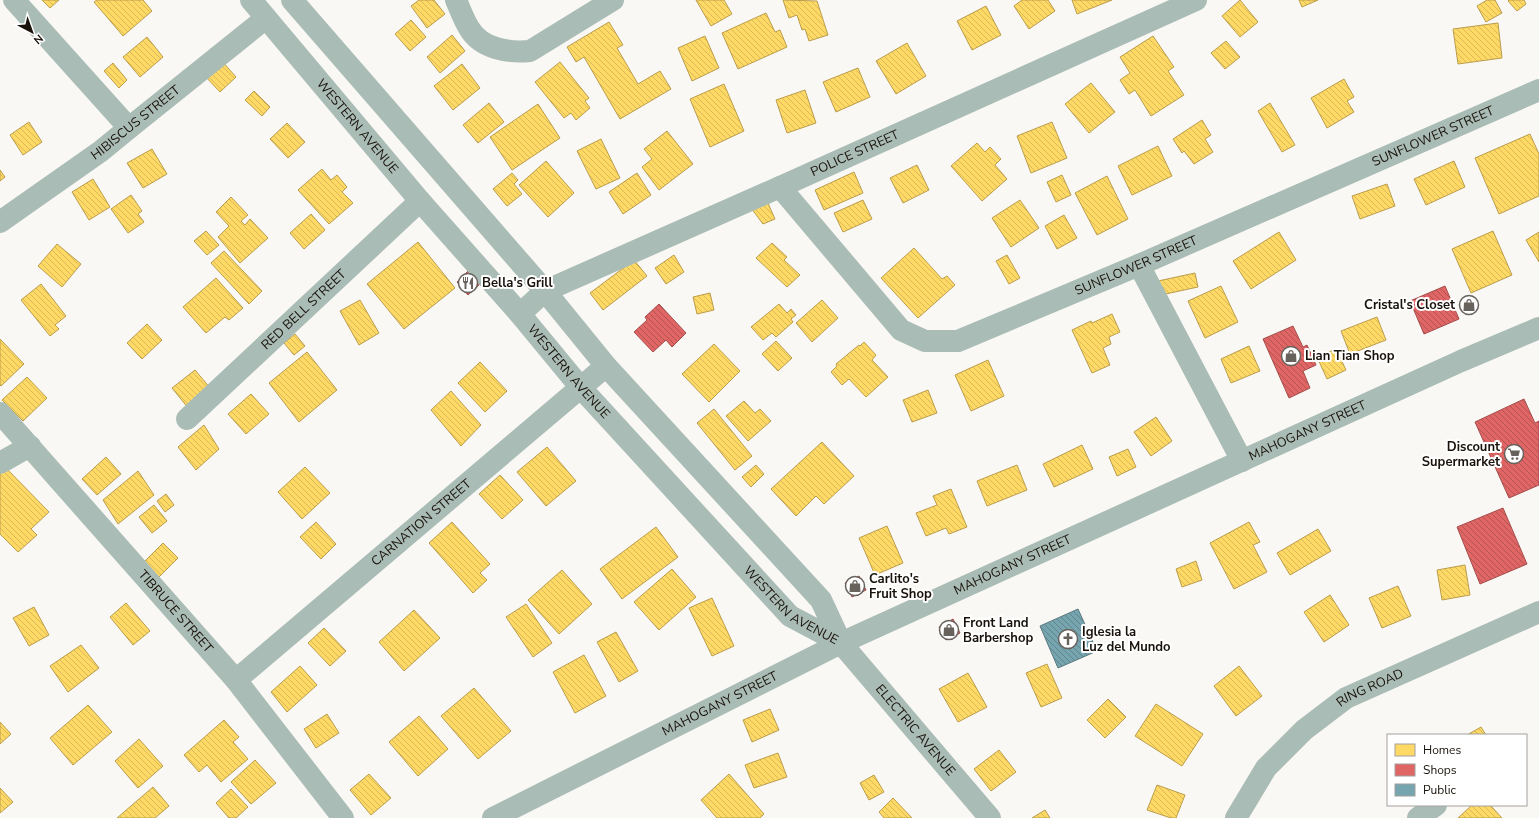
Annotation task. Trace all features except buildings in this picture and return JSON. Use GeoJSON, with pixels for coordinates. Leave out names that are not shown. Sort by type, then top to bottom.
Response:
{"type":"FeatureCollection","features":[{"type":"Feature","properties":{"kind":"street"},"geometry":{"type":"LineString","coordinates":[[14,0],[129,128]]}},
{"type":"Feature","properties":{"kind":"street","name":"WESTERN AVENUE"},"geometry":{"type":"LineString","coordinates":[[251,0],[420,201],[520,314],[581,388],[790,616],[841,643]]}},
{"type":"Feature","properties":{"kind":"street","name":"WESTERN AVENUE"},"geometry":{"type":"LineString","coordinates":[[292,0],[546,291],[606,366],[821,600],[841,643]]}},
{"type":"Feature","properties":{"kind":"street"},"geometry":{"type":"LineString","coordinates":[[456,0],[470,30],[479,39],[491,46],[517,52],[530,51],[613,0]]}},
{"type":"Feature","properties":{"kind":"street","name":"POLICE STREET"},"geometry":{"type":"LineString","coordinates":[[520,314],[546,291],[780,188],[1196,0]]}},
{"type":"Feature","properties":{"kind":"street","name":"HIBISCUS STREET"},"geometry":{"type":"LineString","coordinates":[[0,222],[101,151],[266,18]]}},
{"type":"Feature","properties":{"kind":"street","name":"SUNFLOWER STREET"},"geometry":{"type":"LineString","coordinates":[[780,188],[901,330],[924,341],[958,340],[1139,265],[1539,90]]}},
{"type":"Feature","properties":{"kind":"street","name":"RED BELL STREET"},"geometry":{"type":"LineString","coordinates":[[188,419],[420,201]]}},
{"type":"Feature","properties":{"kind":"street"},"geometry":{"type":"LineString","coordinates":[[1139,265],[1242,461]]}},
{"type":"Feature","properties":{"kind":"street","name":"MAHOGANY STREET"},"geometry":{"type":"LineString","coordinates":[[493,818],[841,643],[1461,361],[1539,328]]}},
{"type":"Feature","properties":{"kind":"street","name":"CARNATION STREET"},"geometry":{"type":"LineString","coordinates":[[236,680],[606,366]]}},
{"type":"Feature","properties":{"kind":"street","name":"TIBRUCE STREET"},"geometry":{"type":"LineString","coordinates":[[0,413],[236,680],[343,818]]}},
{"type":"Feature","properties":{"kind":"street"},"geometry":{"type":"LineString","coordinates":[[0,463],[30,446]]}},
{"type":"Feature","properties":{"kind":"street","name":"RING ROAD"},"geometry":{"type":"LineString","coordinates":[[1240,816],[1266,768],[1304,730],[1346,698],[1539,612]]}},
{"type":"Feature","properties":{"kind":"street","name":"ELECTRIC AVENUE"},"geometry":{"type":"LineString","coordinates":[[841,643],[990,818]]}},
{"type":"Feature","properties":{"kind":"street"},"geometry":{"type":"LineString","coordinates":[[1418,818],[1435,806]]}},
{"type":"Feature","properties":{"kind":"place","name":"Bella's Grill"},"geometry":{"type":"Point","coordinates":[468,283]}},
{"type":"Feature","properties":{"kind":"place","name":"Cristal's Closet"},"geometry":{"type":"Point","coordinates":[1469,305]}},
{"type":"Feature","properties":{"kind":"place","name":"Lian Tian Shop"},"geometry":{"type":"Point","coordinates":[1291,356]}},
{"type":"Feature","properties":{"kind":"place","name":"Discount Supermarket"},"geometry":{"type":"Point","coordinates":[1514,454]}},
{"type":"Feature","properties":{"kind":"place","name":"Carlito's Fruit Shop"},"geometry":{"type":"Point","coordinates":[855,586]}},
{"type":"Feature","properties":{"kind":"place","name":"Front Land Barbershop"},"geometry":{"type":"Point","coordinates":[949,630]}},
{"type":"Feature","properties":{"kind":"place","name":"Iglesia la Luz del Mundo"},"geometry":{"type":"Point","coordinates":[1068,639]}}]}
